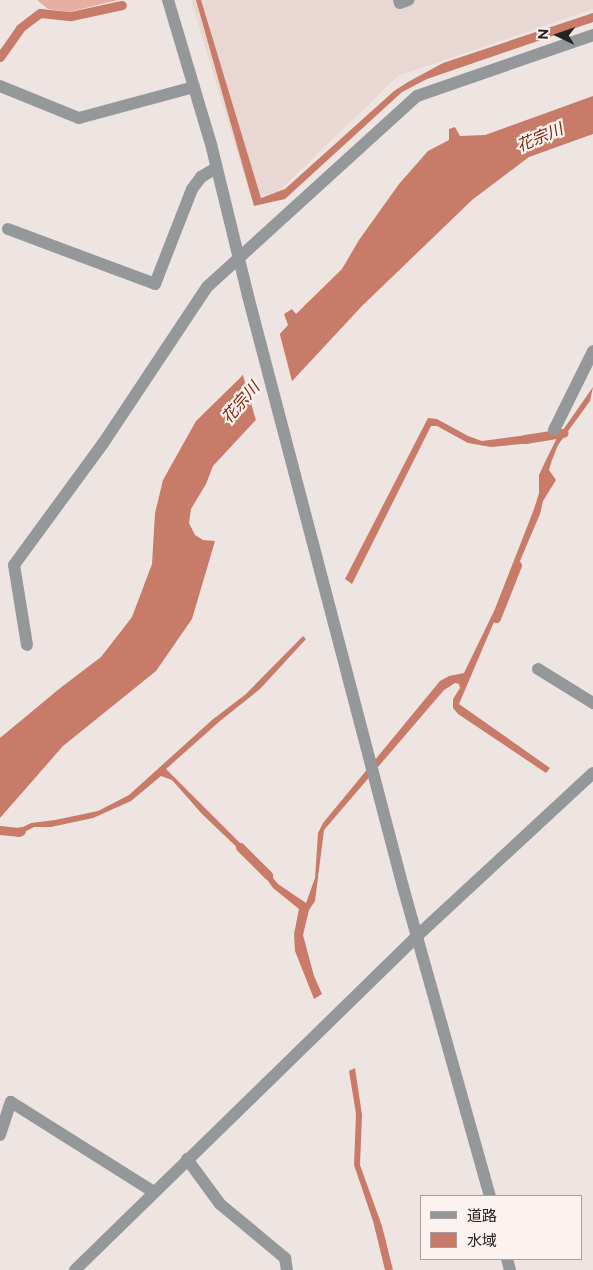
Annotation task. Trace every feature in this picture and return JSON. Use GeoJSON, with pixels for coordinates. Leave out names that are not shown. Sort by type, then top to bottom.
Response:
{"type":"FeatureCollection","features":[{"type":"Feature","properties":{"kind":"street"},"geometry":{"type":"LineString","coordinates":[[168,0],[216,168],[417,936],[490,1195]]}},
{"type":"Feature","properties":{"kind":"street"},"geometry":{"type":"LineString","coordinates":[[399,0],[400,3],[408,0]]}},
{"type":"Feature","properties":{"kind":"street"},"geometry":{"type":"LineString","coordinates":[[28,645],[14,565],[104,442],[206,287],[417,96],[593,36]]}},
{"type":"Feature","properties":{"kind":"street"},"geometry":{"type":"LineString","coordinates":[[0,86],[80,118],[194,87]]}},
{"type":"Feature","properties":{"kind":"street"},"geometry":{"type":"LineString","coordinates":[[8,229],[155,284],[192,189],[201,177],[216,168]]}},
{"type":"Feature","properties":{"kind":"street"},"geometry":{"type":"LineString","coordinates":[[554,430],[593,351]]}},
{"type":"Feature","properties":{"kind":"street"},"geometry":{"type":"LineString","coordinates":[[538,669],[593,703]]}},
{"type":"Feature","properties":{"kind":"street"},"geometry":{"type":"LineString","coordinates":[[75,1270],[417,936],[593,773]]}},
{"type":"Feature","properties":{"kind":"street"},"geometry":{"type":"LineString","coordinates":[[0,1135],[11,1102],[154,1192]]}},
{"type":"Feature","properties":{"kind":"street"},"geometry":{"type":"LineString","coordinates":[[187,1159],[220,1204],[285,1258],[287,1270]]}},
{"type":"Feature","properties":{"kind":"shaded area"},"geometry":{"type":"Polygon","coordinates":[[[37,0],[118,0],[69,12],[48,9],[37,0]]]}},
{"type":"Feature","properties":{"kind":"shaded area"},"geometry":{"type":"Polygon","coordinates":[[[191,0],[593,0],[593,9],[398,76],[278,192],[251,198],[191,0]]]}},
{"type":"Feature","properties":{"kind":"water"},"geometry":{"type":"Polygon","coordinates":[[[196,0],[201,0],[261,198],[285,189],[394,91],[443,63],[593,13],[593,22],[427,79],[402,92],[285,199],[254,206],[196,0]]]}},
{"type":"Feature","properties":{"kind":"water","name":"花宗川"},"geometry":{"type":"Polygon","coordinates":[[[593,96],[593,134],[529,157],[472,200],[362,306],[213,466],[206,484],[191,509],[189,523],[195,535],[203,540],[215,541],[192,619],[156,671],[63,746],[0,818],[0,738],[101,657],[132,617],[152,564],[155,513],[163,480],[196,421],[239,379],[288,325],[284,314],[292,309],[296,314],[342,269],[359,240],[399,184],[428,151],[449,140],[449,129],[455,127],[460,136],[485,135],[593,96]]]}},
{"type":"Feature","properties":{"kind":"water"},"geometry":{"type":"Polygon","coordinates":[[[593,387],[590,401],[558,445],[549,470],[556,480],[543,501],[540,514],[459,704],[550,768],[546,773],[458,714],[453,708],[453,699],[460,688],[459,684],[455,683],[444,690],[324,830],[315,901],[309,910],[303,935],[314,976],[322,994],[314,999],[295,951],[294,934],[299,909],[273,888],[259,868],[262,865],[278,884],[306,903],[315,878],[318,833],[323,823],[440,681],[449,676],[464,673],[495,609],[534,509],[539,493],[539,475],[556,440],[593,387]]]}},
{"type":"Feature","properties":{"kind":"water"},"geometry":{"type":"Polygon","coordinates":[[[428,418],[437,419],[468,436],[482,441],[535,434],[536,440],[532,443],[491,447],[468,443],[437,426],[431,426],[352,584],[345,579],[428,418]]]}},
{"type":"Feature","properties":{"kind":"water"},"geometry":{"type":"Polygon","coordinates":[[[303,636],[306,639],[260,689],[220,721],[166,769],[250,853],[245,855],[202,814],[172,780],[161,776],[131,801],[93,818],[51,827],[34,827],[19,835],[12,834],[12,829],[19,829],[31,823],[98,811],[129,795],[212,720],[246,694],[303,636]]]}},
{"type":"Feature","properties":{"kind":"water"},"geometry":{"type":"Polygon","coordinates":[[[355,1068],[362,1115],[360,1165],[382,1226],[393,1270],[385,1270],[373,1221],[354,1165],[356,1114],[349,1071],[355,1068]]]}},
{"type":"Feature","properties":{"kind":"pier"},"geometry":{"type":"Polygon","coordinates":[[[279,331],[293,385],[257,424],[242,372],[279,331]]]}},
{"type":"Feature","properties":{"kind":"waterway"},"geometry":{"type":"LineString","coordinates":[[0,57],[20,28],[40,13],[71,16],[122,5]]}},
{"type":"Feature","properties":{"kind":"waterway"},"geometry":{"type":"LineString","coordinates":[[525,439],[564,433]]}},
{"type":"Feature","properties":{"kind":"waterway"},"geometry":{"type":"LineString","coordinates":[[496,618],[517,565]]}},
{"type":"Feature","properties":{"kind":"waterway"},"geometry":{"type":"LineString","coordinates":[[0,830],[21,831]]}},
{"type":"Feature","properties":{"kind":"waterway"},"geometry":{"type":"LineString","coordinates":[[240,847],[268,875]]}}]}
